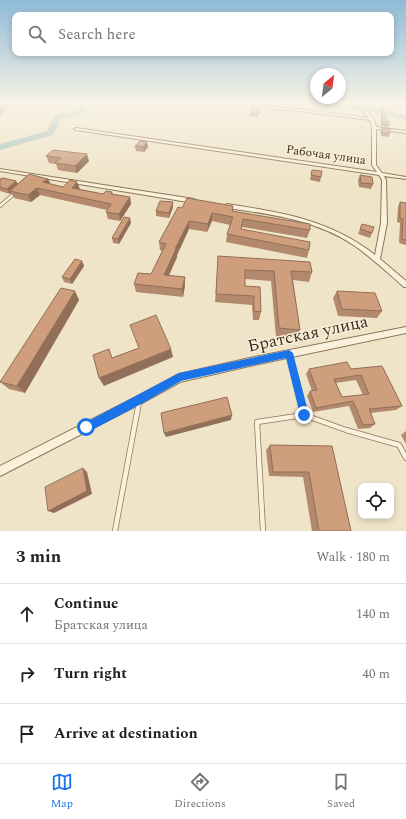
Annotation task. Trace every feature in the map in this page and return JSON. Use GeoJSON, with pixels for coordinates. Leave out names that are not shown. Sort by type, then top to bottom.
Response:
{"type":"FeatureCollection","features":[{"type":"Feature","properties":{"kind":"street","name":"Рабочая улица"},"geometry":{"type":"LineString","coordinates":[[76,129],[406,178]]}},
{"type":"Feature","properties":{"kind":"street"},"geometry":{"type":"LineString","coordinates":[[374,129],[374,165],[384,180],[384,223],[377,259]]}},
{"type":"Feature","properties":{"kind":"street"},"geometry":{"type":"LineString","coordinates":[[380,129],[406,132]]}},
{"type":"Feature","properties":{"kind":"street"},"geometry":{"type":"LineString","coordinates":[[0,170],[28,177],[200,202]]}},
{"type":"Feature","properties":{"kind":"street"},"geometry":{"type":"LineString","coordinates":[[222,205],[274,213],[318,224],[348,239],[377,259],[406,285]]}},
{"type":"Feature","properties":{"kind":"street","name":"Братская улица"},"geometry":{"type":"LineString","coordinates":[[0,471],[140,400],[179,378],[289,353],[406,330]]}},
{"type":"Feature","properties":{"kind":"lane"},"geometry":{"type":"LineString","coordinates":[[0,206],[19,189]]}},
{"type":"Feature","properties":{"kind":"lane"},"geometry":{"type":"LineString","coordinates":[[289,353],[304,415]]}},
{"type":"Feature","properties":{"kind":"lane"},"geometry":{"type":"LineString","coordinates":[[115,531],[140,400]]}},
{"type":"Feature","properties":{"kind":"lane"},"geometry":{"type":"LineString","coordinates":[[263,531],[257,422],[304,415],[346,430],[399,445],[406,458]]}},
{"type":"Feature","properties":{"kind":"building"},"geometry":{"type":"Polygon","coordinates":[[[382,129],[390,129],[390,133],[382,133],[382,129]]]}},
{"type":"Feature","properties":{"kind":"building"},"geometry":{"type":"Polygon","coordinates":[[[140,141],[147,142],[143,147],[135,146],[140,141]]]}},
{"type":"Feature","properties":{"kind":"building"},"geometry":{"type":"Polygon","coordinates":[[[53,150],[87,154],[75,166],[55,163],[61,158],[46,156],[53,150]]]}},
{"type":"Feature","properties":{"kind":"building"},"geometry":{"type":"Polygon","coordinates":[[[312,170],[322,171],[321,177],[311,175],[312,170]]]}},
{"type":"Feature","properties":{"kind":"building"},"geometry":{"type":"Polygon","coordinates":[[[29,174],[48,179],[43,182],[63,187],[70,180],[77,182],[72,188],[103,194],[106,191],[112,192],[111,194],[130,197],[119,214],[106,212],[111,204],[37,188],[28,195],[10,191],[29,174]]]}},
{"type":"Feature","properties":{"kind":"building"},"geometry":{"type":"Polygon","coordinates":[[[360,175],[372,177],[373,184],[361,183],[360,175]]]}},
{"type":"Feature","properties":{"kind":"building"},"geometry":{"type":"Polygon","coordinates":[[[3,178],[16,181],[7,189],[0,187],[0,179],[3,178]]]}},
{"type":"Feature","properties":{"kind":"building"},"geometry":{"type":"Polygon","coordinates":[[[187,198],[233,206],[232,211],[310,224],[310,230],[243,219],[241,229],[310,242],[309,250],[227,234],[233,217],[212,213],[208,224],[189,221],[164,275],[185,277],[182,289],[134,284],[138,273],[151,274],[166,244],[159,242],[178,207],[182,208],[187,198]]]}},
{"type":"Feature","properties":{"kind":"building"},"geometry":{"type":"Polygon","coordinates":[[[160,201],[173,202],[169,213],[156,211],[160,201]]]}},
{"type":"Feature","properties":{"kind":"building"},"geometry":{"type":"Polygon","coordinates":[[[400,202],[406,203],[406,240],[402,239],[403,219],[400,218],[400,202]]]}},
{"type":"Feature","properties":{"kind":"building"},"geometry":{"type":"Polygon","coordinates":[[[124,217],[130,218],[118,239],[112,238],[124,217]]]}},
{"type":"Feature","properties":{"kind":"building"},"geometry":{"type":"Polygon","coordinates":[[[362,224],[374,227],[372,233],[360,229],[362,224]]]}},
{"type":"Feature","properties":{"kind":"building"},"geometry":{"type":"Polygon","coordinates":[[[218,256],[310,262],[312,272],[291,271],[300,330],[279,328],[274,271],[245,270],[245,286],[260,287],[261,312],[254,311],[254,296],[216,294],[218,256]]]}},
{"type":"Feature","properties":{"kind":"building"},"geometry":{"type":"Polygon","coordinates":[[[75,259],[82,261],[70,279],[62,277],[75,259]]]}},
{"type":"Feature","properties":{"kind":"building"},"geometry":{"type":"Polygon","coordinates":[[[61,288],[75,291],[17,386],[0,382],[61,288]]]}},
{"type":"Feature","properties":{"kind":"building"},"geometry":{"type":"Polygon","coordinates":[[[337,291],[375,293],[382,311],[342,309],[337,291]]]}},
{"type":"Feature","properties":{"kind":"building"},"geometry":{"type":"Polygon","coordinates":[[[156,315],[171,349],[99,378],[93,355],[109,349],[112,358],[139,348],[130,325],[156,315]]]}},
{"type":"Feature","properties":{"kind":"building"},"geometry":{"type":"Polygon","coordinates":[[[347,362],[351,369],[382,366],[402,406],[369,409],[375,424],[363,425],[353,401],[316,408],[310,391],[317,390],[309,369],[347,362]],[[361,375],[334,379],[342,397],[369,394],[361,375]]]}},
{"type":"Feature","properties":{"kind":"building"},"geometry":{"type":"Polygon","coordinates":[[[227,397],[232,415],[164,433],[161,413],[227,397]]]}},
{"type":"Feature","properties":{"kind":"building"},"geometry":{"type":"Polygon","coordinates":[[[270,445],[332,446],[351,531],[319,531],[309,472],[273,472],[270,445]]]}},
{"type":"Feature","properties":{"kind":"building"},"geometry":{"type":"Polygon","coordinates":[[[83,468],[87,491],[48,511],[45,487],[83,468]]]}},
{"type":"Feature","properties":{"kind":"waterway"},"geometry":{"type":"LineString","coordinates":[[0,147],[50,133],[52,129]]}},
{"type":"Feature","properties":{"kind":"route"},"geometry":{"type":"LineString","coordinates":[[86,427],[140,400],[179,378],[289,353],[304,415]]}}]}
